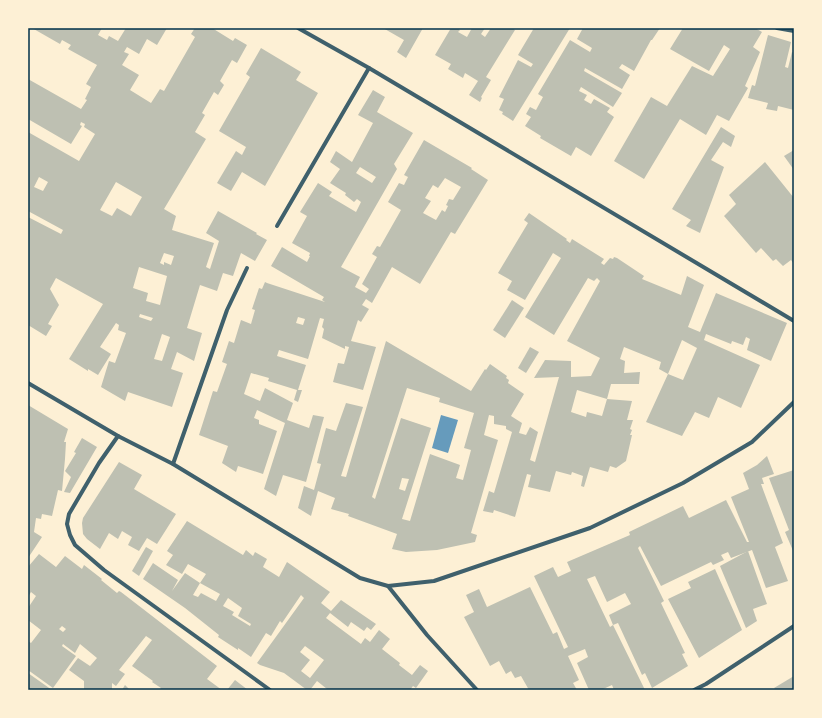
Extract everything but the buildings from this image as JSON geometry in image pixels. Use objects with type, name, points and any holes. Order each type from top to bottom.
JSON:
[{"type":"street","points":[[298,28],[370,68],[794,321]]},
{"type":"street","points":[[777,28],[794,32]]},
{"type":"street","points":[[277,226],[370,68]]},
{"type":"street","points":[[173,464],[228,310],[247,268]]},
{"type":"street","points":[[28,383],[118,436],[173,464],[360,578],[388,586],[434,581],[590,528],[683,483],[752,442],[794,402]]},
{"type":"street","points":[[118,436],[99,462],[69,514],[67,524],[70,535],[76,545],[110,574],[270,690]]},
{"type":"street","points":[[388,586],[427,635],[477,690]]},
{"type":"street","points":[[694,690],[706,684],[794,626]]},
{"type":"street","points":[[705,690],[706,684]]},
{"type":"water","points":[[441,415],[458,420],[448,453],[432,448]]}]
